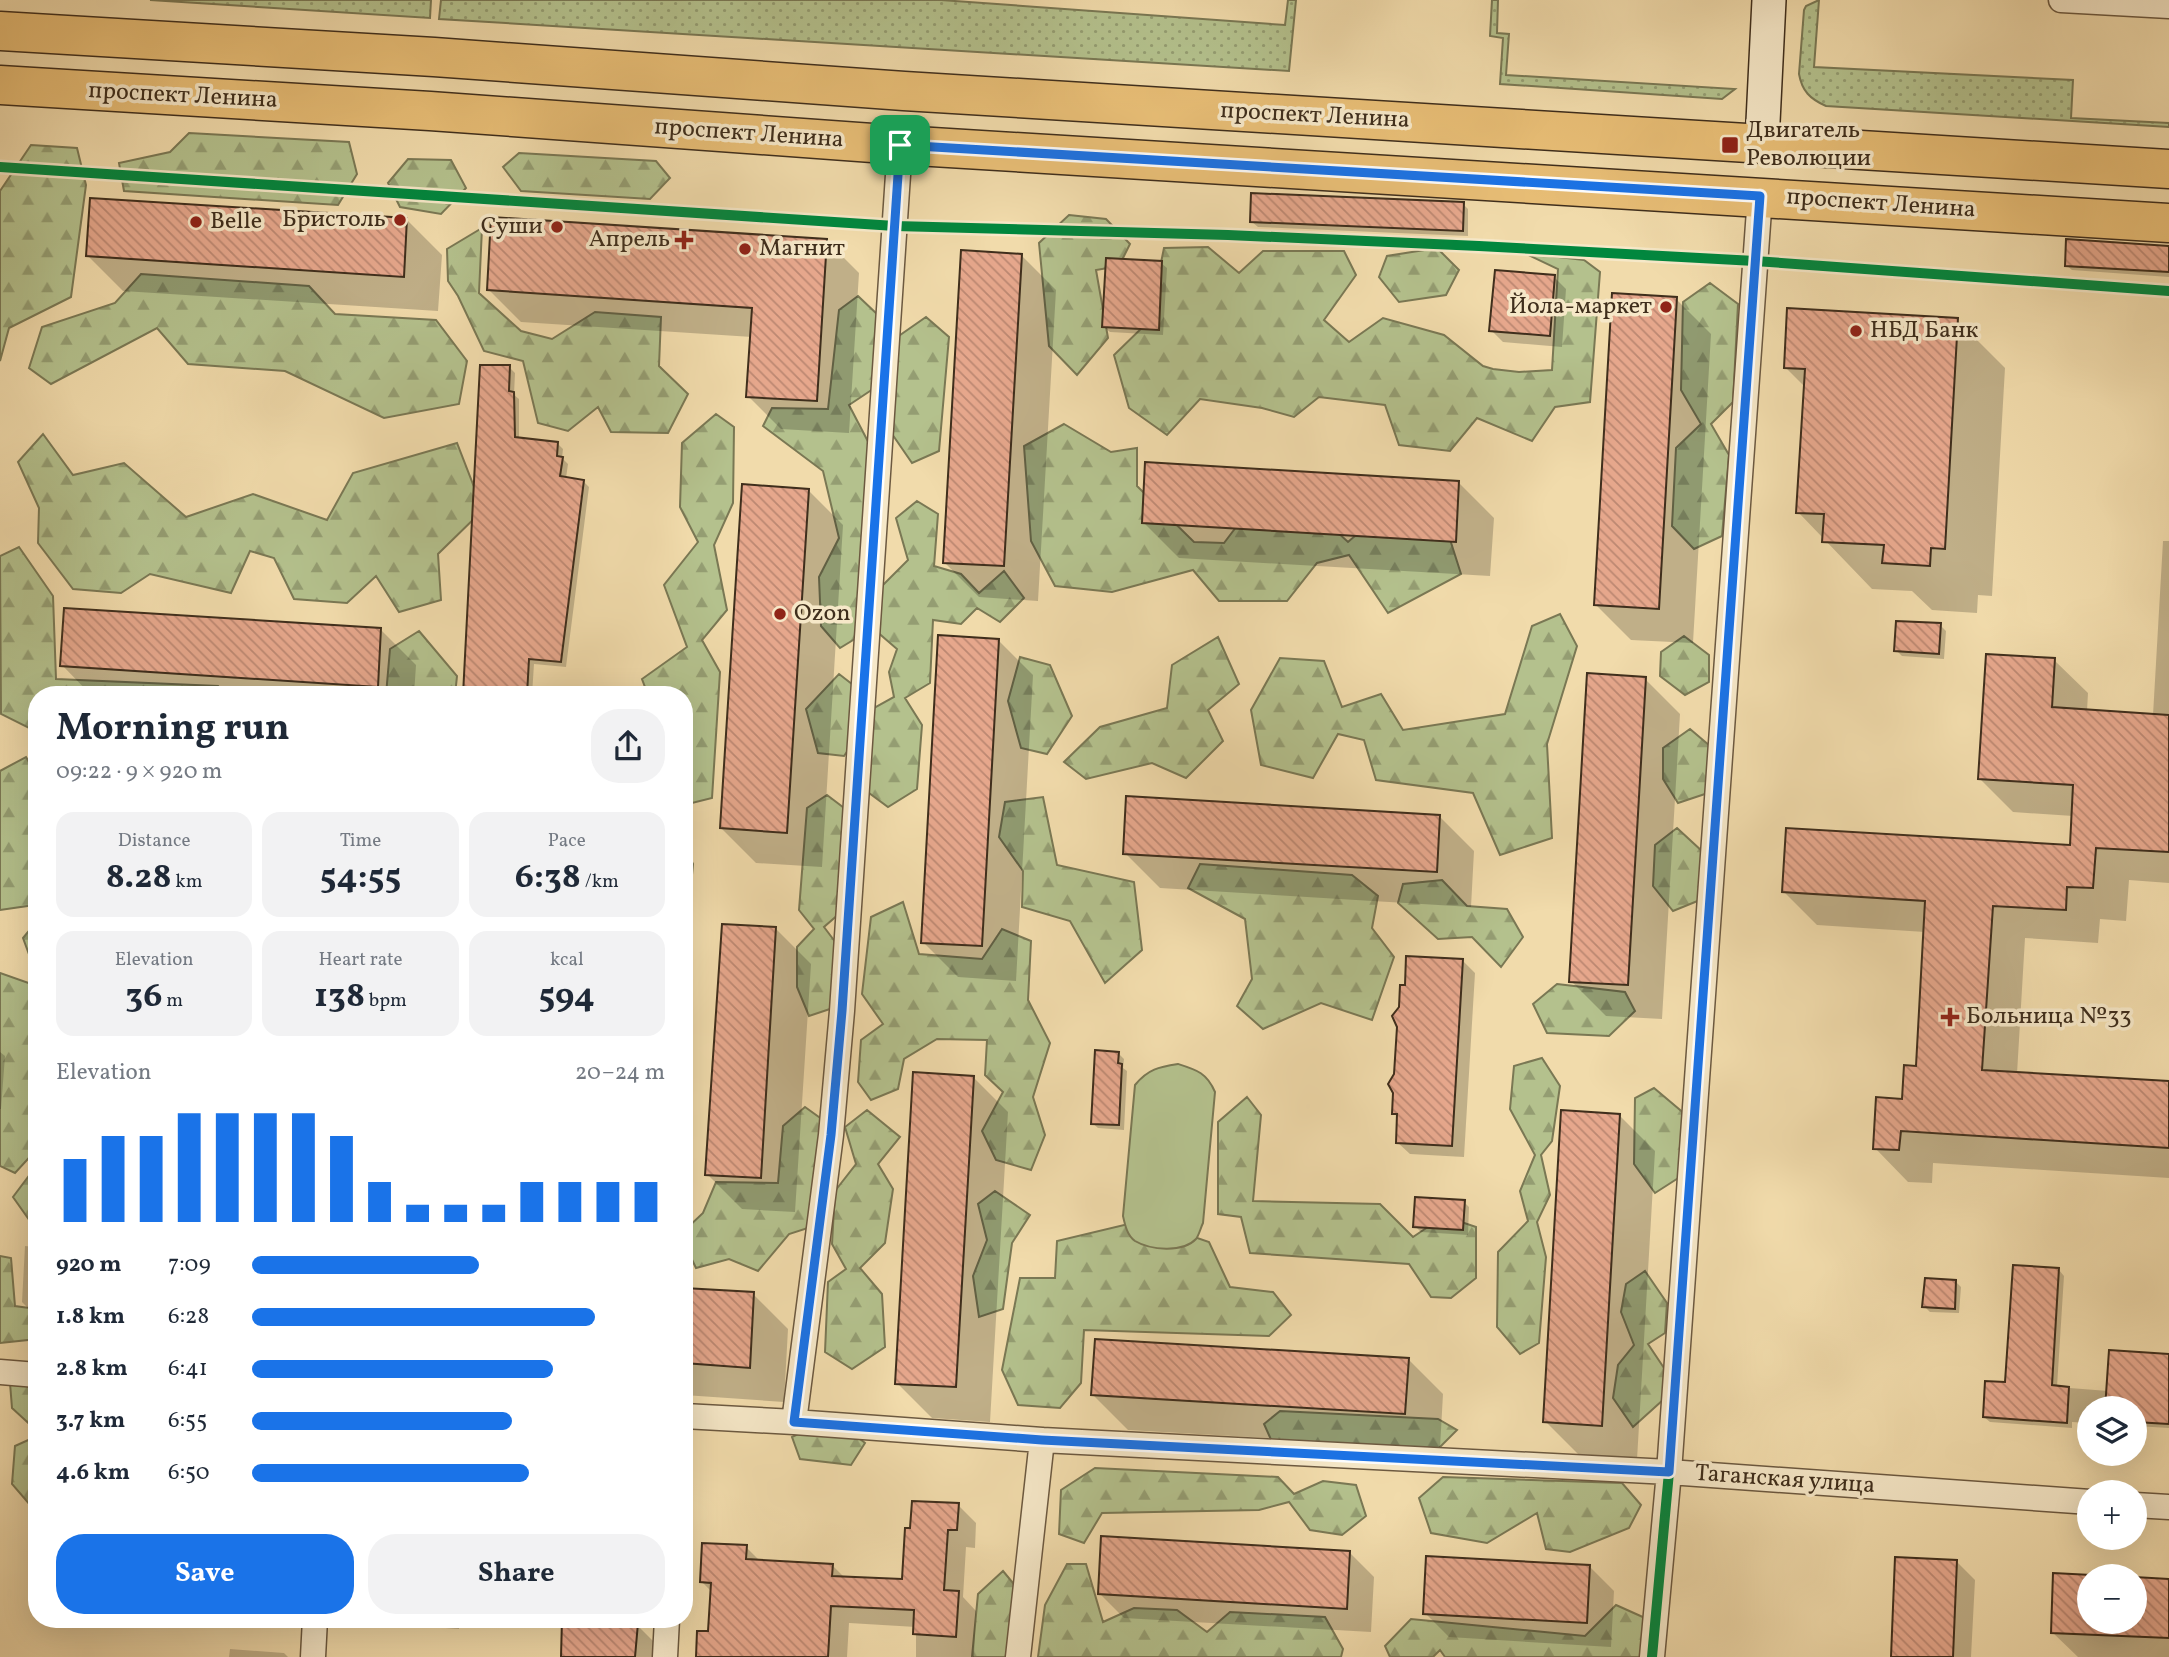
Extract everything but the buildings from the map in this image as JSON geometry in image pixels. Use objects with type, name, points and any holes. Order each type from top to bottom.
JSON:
[{"type":"main road","name":"проспект Ленина","points":[[0,31],[460,59],[904,91],[2169,169]]},
{"type":"main road","name":"проспект Ленина","points":[[0,85],[417,110],[900,145],[2169,223]]},
{"type":"street","points":[[1762,142],[1769,0]]},
{"type":"street","points":[[2061,0],[2169,6]]},
{"type":"street","points":[[794,1422],[828,1162],[842,1011],[900,145]]},
{"type":"street","points":[[1652,1657],[1669,1472],[1760,196]]},
{"type":"street","points":[[0,1372],[28,1374]]},
{"type":"street","name":"Таганская улица","points":[[693,1416],[1042,1440],[1669,1472],[2077,1501]]},
{"type":"street","points":[[1018,1657],[1042,1440]]},
{"type":"street","points":[[2147,1506],[2169,1507]]},
{"type":"street","points":[[313,1657],[315,1628]]},
{"type":"street","points":[[665,1657],[667,1628]]},
{"type":"green space","points":[[150,0],[431,0],[430,18]]},
{"type":"green space","points":[[441,0],[941,0],[1285,25],[1288,0],[1296,0],[1289,71],[439,19]]},
{"type":"green space","points":[[1492,0],[1498,0],[1497,33],[1509,34],[1506,75],[1735,89],[1722,99],[1500,84],[1503,38],[1490,36]]},
{"type":"green space","points":[[1819,0],[1814,67],[2073,80],[2071,118],[2169,123],[2169,127],[1826,106],[1808,94],[1799,74],[1804,10],[1806,6]]},
{"type":"green space","points":[[189,133],[349,142],[357,174],[338,205],[124,191],[119,163],[170,152]]},
{"type":"green space","points":[[31,145],[77,148],[86,185],[71,297],[9,328],[0,361],[0,191]]},
{"type":"green space","points":[[519,153],[656,161],[670,178],[650,199],[521,191],[503,167]]},
{"type":"green space","points":[[408,159],[451,160],[466,188],[441,214],[400,207],[388,183]]},
{"type":"green space","points":[[1069,215],[1106,219],[1130,244],[1119,266],[1096,270],[1108,338],[1077,375],[1049,346],[1039,243]]},
{"type":"green space","points":[[482,228],[479,293],[521,331],[552,339],[595,312],[661,317],[659,366],[688,394],[668,433],[611,432],[598,407],[568,431],[538,423],[523,361],[484,351],[448,281],[447,249]]},
{"type":"green space","points":[[1208,247],[1239,273],[1263,251],[1344,251],[1356,275],[1324,320],[1349,342],[1383,318],[1444,335],[1483,366],[1519,372],[1552,370],[1558,269],[1524,253],[1584,260],[1600,272],[1590,402],[1555,407],[1532,441],[1477,418],[1450,451],[1399,445],[1385,405],[1319,397],[1294,417],[1262,408],[1200,399],[1167,435],[1129,408],[1114,355],[1149,321],[1164,248]]},
{"type":"green space","points":[[1437,248],[1459,270],[1446,295],[1399,302],[1379,277],[1387,256]]},
{"type":"green space","points":[[141,274],[309,286],[335,314],[436,320],[467,361],[459,404],[384,418],[285,371],[188,364],[157,328],[51,384],[29,368],[42,327],[115,303]]},
{"type":"green space","points":[[1710,283],[1738,304],[1733,402],[1711,424],[1729,455],[1722,536],[1694,549],[1672,526],[1676,448],[1701,424],[1681,390],[1683,302]]},
{"type":"green space","points":[[858,296],[879,316],[876,387],[849,405],[875,455],[863,634],[840,648],[821,626],[819,577],[839,538],[823,471],[763,426],[772,408],[828,409],[839,310]]},
{"type":"green space","points":[[926,317],[949,337],[939,451],[912,463],[890,431],[893,340]]},
{"type":"green space","points":[[716,414],[734,427],[733,503],[714,545],[727,610],[702,640],[720,672],[712,798],[693,803],[693,686],[645,686],[642,679],[687,647],[664,585],[698,542],[680,507],[682,443]]},
{"type":"green space","points":[[1064,424],[1111,452],[1137,448],[1137,486],[1194,542],[1224,543],[1246,514],[1324,520],[1348,542],[1392,504],[1440,508],[1461,574],[1388,613],[1349,555],[1317,563],[1287,601],[1219,601],[1193,570],[1112,592],[1055,586],[1031,541],[1024,446]]},
{"type":"green space","points":[[43,434],[73,475],[124,463],[186,517],[253,494],[327,520],[353,473],[457,443],[483,510],[438,554],[441,600],[399,612],[376,576],[347,603],[294,599],[274,558],[250,551],[231,593],[150,574],[121,593],[73,589],[38,543],[39,508],[18,462]]},
{"type":"green space","points":[[917,501],[938,514],[934,566],[961,574],[979,593],[1004,571],[1024,598],[1000,622],[977,608],[961,624],[933,620],[930,683],[905,698],[922,725],[917,789],[888,807],[865,790],[872,709],[894,697],[889,672],[897,649],[875,630],[880,588],[908,560],[896,518]]},
{"type":"green space","points":[[19,547],[53,596],[56,679],[218,686],[28,686],[28,728],[1,714],[0,556]]},
{"type":"green space","points":[[1560,614],[1577,646],[1547,744],[1552,838],[1500,855],[1473,793],[1376,780],[1364,740],[1338,734],[1313,778],[1261,765],[1251,710],[1280,658],[1324,661],[1342,707],[1381,694],[1403,730],[1505,714],[1532,626]]},
{"type":"green space","points":[[419,631],[457,676],[456,686],[387,686],[390,649]]},
{"type":"green space","points":[[1684,636],[1709,655],[1709,682],[1685,695],[1660,676],[1661,652]]},
{"type":"green space","points":[[1218,637],[1239,684],[1208,710],[1223,741],[1186,778],[1152,763],[1086,779],[1064,762],[1100,727],[1167,708],[1172,665]]},
{"type":"green space","points":[[1020,657],[1050,665],[1072,716],[1047,754],[1021,748],[1008,701]]},
{"type":"green space","points":[[839,674],[857,688],[857,737],[844,756],[818,753],[806,709]]},
{"type":"green space","points":[[1690,729],[1710,746],[1711,792],[1678,803],[1663,779],[1663,748]]},
{"type":"green space","points":[[26,757],[28,760],[28,906],[0,910],[0,771]]},
{"type":"green space","points":[[827,795],[848,811],[840,913],[824,927],[839,947],[830,1009],[809,1016],[797,987],[797,947],[814,929],[799,910],[807,808]]},
{"type":"green space","points":[[1043,797],[1057,865],[1134,882],[1142,950],[1105,983],[1070,921],[1022,907],[1023,871],[999,837],[1005,802]]},
{"type":"green space","points":[[1677,828],[1704,853],[1700,900],[1673,911],[1653,886],[1655,845]]},
{"type":"green space","points":[[1200,864],[1352,875],[1378,896],[1372,928],[1394,957],[1372,1020],[1321,1003],[1263,1029],[1237,1006],[1252,979],[1245,919],[1188,888]]},
{"type":"green space","points":[[1442,880],[1467,906],[1507,909],[1523,937],[1501,967],[1472,937],[1438,939],[1398,903],[1403,884]]},
{"type":"green space","points":[[903,902],[919,954],[982,959],[1002,929],[1031,941],[1028,1000],[1050,1043],[1033,1097],[1045,1135],[1031,1170],[996,1160],[982,1131],[1003,1092],[985,1075],[987,1040],[937,1039],[904,1059],[898,1089],[871,1100],[858,1082],[861,1040],[883,1024],[862,994],[871,917]]},
{"type":"green space","points":[[28,932],[28,952],[23,938]]},
{"type":"green space","points":[[0,973],[28,983],[28,1159],[15,1173],[0,1166]]},
{"type":"green space","points":[[1557,984],[1625,992],[1635,1011],[1609,1036],[1547,1033],[1533,1004]]},
{"type":"green space","points":[[1542,1058],[1560,1086],[1552,1141],[1541,1155],[1550,1195],[1537,1222],[1546,1257],[1539,1343],[1520,1354],[1497,1327],[1498,1252],[1528,1221],[1520,1191],[1535,1155],[1510,1109],[1514,1066]]},
{"type":"green space","points":[[1178,1064],[1201,1073],[1209,1080],[1215,1092],[1203,1223],[1197,1237],[1190,1243],[1166,1249],[1141,1244],[1132,1239],[1123,1216],[1135,1085],[1154,1070]]},
{"type":"green space","points":[[1654,1088],[1686,1115],[1683,1175],[1655,1193],[1634,1164],[1635,1098]]},
{"type":"green space","points":[[1247,1097],[1261,1115],[1253,1201],[1380,1204],[1413,1237],[1444,1216],[1476,1227],[1476,1278],[1451,1298],[1431,1297],[1409,1264],[1250,1253],[1241,1217],[1218,1214],[1218,1122]]},
{"type":"green space","points":[[805,1107],[823,1120],[814,1226],[789,1234],[758,1271],[729,1259],[696,1268],[693,1262],[693,1222],[703,1213],[716,1182],[778,1183],[783,1126]]},
{"type":"green space","points":[[867,1110],[900,1137],[878,1164],[893,1189],[885,1243],[860,1268],[882,1294],[885,1347],[852,1369],[825,1352],[828,1282],[846,1269],[832,1244],[835,1191],[856,1164],[845,1127]]},
{"type":"green space","points":[[28,1177],[28,1218],[13,1197]]},
{"type":"green space","points":[[995,1191],[1030,1215],[1012,1243],[1003,1309],[979,1317],[973,1276],[987,1240],[978,1204]]},
{"type":"green space","points":[[1145,1220],[1209,1242],[1230,1287],[1273,1292],[1291,1315],[1269,1336],[1084,1330],[1081,1383],[1060,1408],[1018,1405],[1002,1370],[1020,1278],[1055,1278],[1057,1241]]},
{"type":"green space","points":[[0,1256],[11,1258],[15,1306],[28,1308],[28,1340],[0,1343]]},
{"type":"green space","points":[[1645,1271],[1667,1303],[1665,1333],[1648,1344],[1664,1368],[1664,1399],[1633,1427],[1613,1398],[1618,1365],[1634,1345],[1621,1312],[1626,1284]]},
{"type":"green space","points":[[28,1372],[28,1423],[12,1408],[10,1383]]},
{"type":"green space","points":[[1280,1411],[1438,1419],[1457,1430],[1436,1451],[1273,1444],[1264,1424]]},
{"type":"green space","points":[[812,1427],[849,1430],[865,1443],[851,1465],[800,1459],[792,1437]]},
{"type":"green space","points":[[28,1440],[28,1503],[12,1484],[15,1446]]},
{"type":"green space","points":[[1095,1468],[1278,1477],[1294,1494],[1323,1481],[1356,1485],[1366,1516],[1342,1535],[1310,1530],[1289,1502],[1259,1510],[1102,1513],[1084,1543],[1059,1534],[1061,1490]]},
{"type":"green space","points":[[1443,1477],[1622,1483],[1641,1505],[1629,1528],[1570,1552],[1546,1549],[1537,1513],[1487,1543],[1431,1533],[1419,1498]]},
{"type":"green space","points":[[1067,1564],[1086,1564],[1103,1622],[1134,1608],[1177,1610],[1207,1632],[1230,1612],[1325,1617],[1343,1649],[1341,1657],[1038,1657],[1045,1605]]},
{"type":"green space","points":[[1003,1571],[1018,1589],[1012,1657],[972,1657],[978,1594]]},
{"type":"green space","points":[[1616,1605],[1645,1618],[1646,1657],[1445,1657],[1440,1650],[1433,1657],[1390,1657],[1385,1646],[1411,1619],[1585,1636]]},
{"type":"cycle path","points":[[0,167],[895,226],[1228,235],[1479,246],[1755,261],[2169,291]]},
{"type":"cycle path","points":[[1652,1657],[1669,1472],[1760,196]]},
{"type":"place","name":"Двигатель Революции","points":[[1730,145]]},
{"type":"place","name":"Бристоль","points":[[400,220]]},
{"type":"place","name":"Belle","points":[[196,222]]},
{"type":"place","name":"Суши","points":[[557,227]]},
{"type":"place","name":"Апрель","points":[[684,240]]},
{"type":"place","name":"Магнит","points":[[745,249]]},
{"type":"place","name":"Йола-маркет","points":[[1666,307]]},
{"type":"place","name":"НБД Банк","points":[[1856,331]]},
{"type":"place","name":"Ozon","points":[[780,614]]},
{"type":"place","name":"Больница №33","points":[[1950,1017]]},
{"type":"route","points":[[900,145],[1760,196],[1669,1472],[1042,1440],[794,1422],[817,1257],[842,1011],[900,145]]}]
